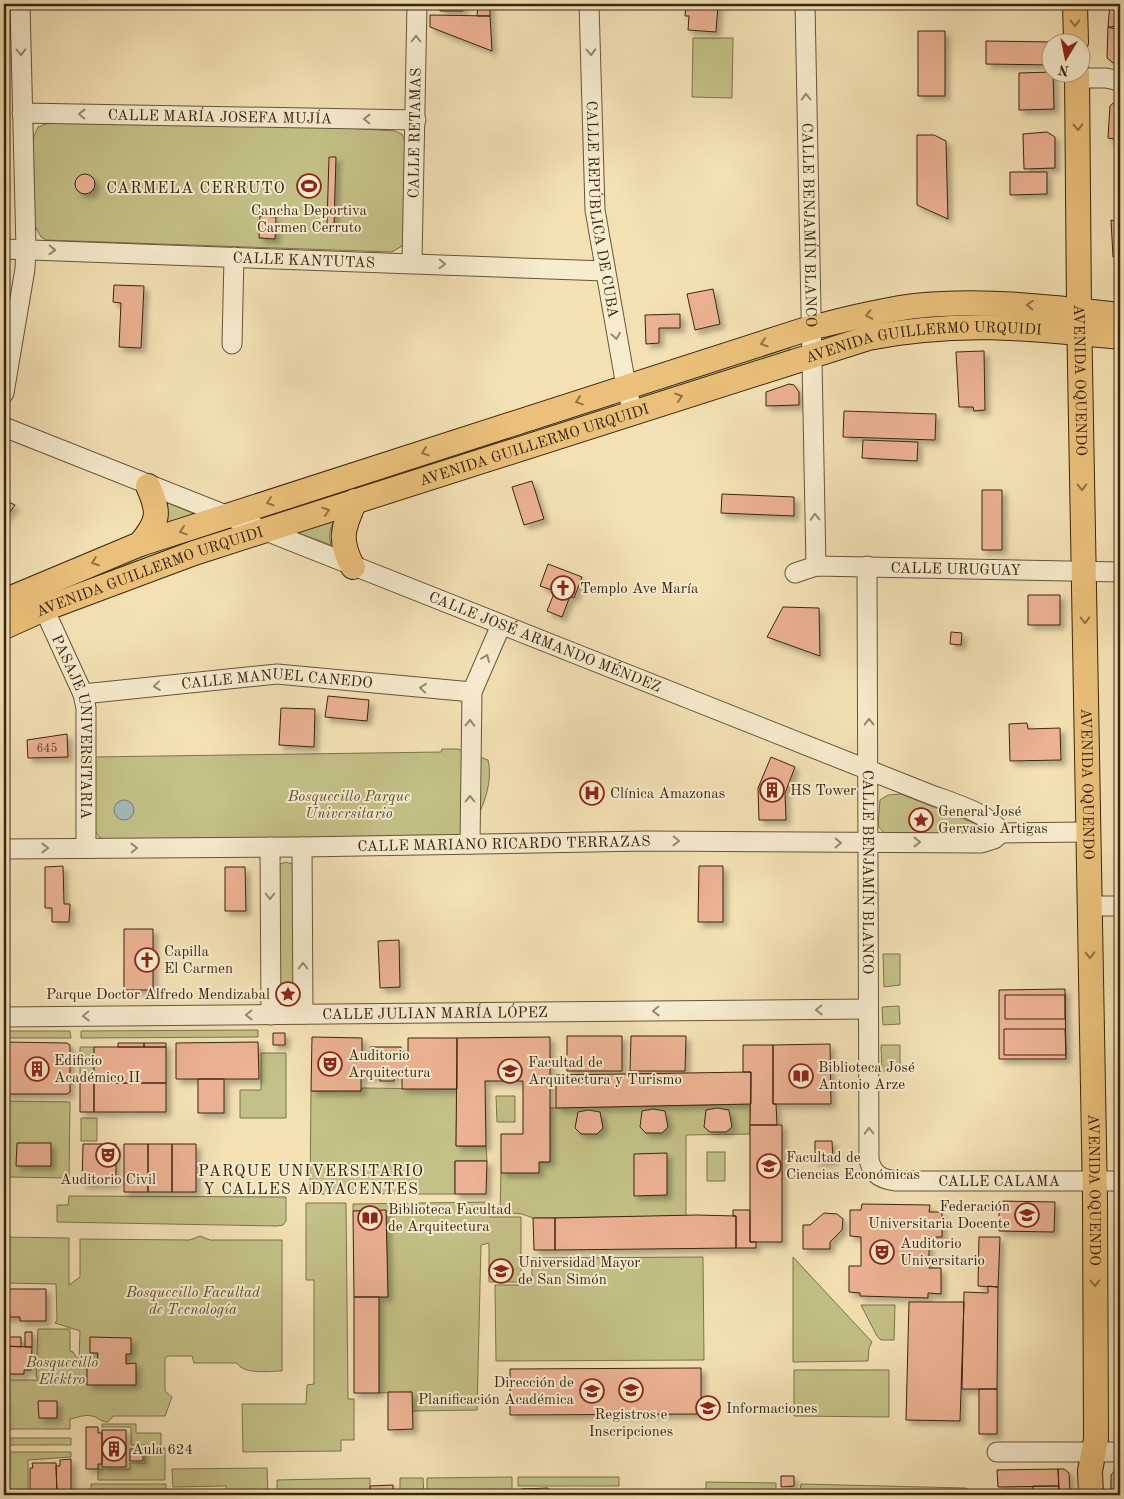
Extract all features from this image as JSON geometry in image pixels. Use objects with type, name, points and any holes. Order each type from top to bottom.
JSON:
[{"type":"main road","points":[[1075,4],[1076,32]]},
{"type":"main road","name":"AVENIDA OQUENDO","points":[[1077,82],[1079,322],[1096,1382],[1096,1439],[1090,1471],[1091,1495]]},
{"type":"main road","name":"AVENIDA GUILLERMO URQUIDI","points":[[4,600],[140,544],[810,328],[913,306],[951,304],[1038,306],[1079,322]]},
{"type":"main road","points":[[1079,322],[1120,315]]},
{"type":"main road","name":"AVENIDA GUILLERMO URQUIDI","points":[[4,627],[194,553],[868,338],[909,330],[952,326],[1031,327],[1079,322]]},
{"type":"main road","points":[[1079,322],[1120,337]]},
{"type":"main road","points":[[140,544],[152,529],[156,518],[156,504],[148,486]]},
{"type":"main road","points":[[353,567],[345,553],[343,538],[345,525],[355,501]]},
{"type":"street","points":[[4,393],[25,269],[26,249],[20,4]]},
{"type":"street","name":"CALLE RETAMAS","points":[[412,262],[417,4]]},
{"type":"street","name":"CALLE REPÚBLICA DE CUBA","points":[[590,4],[595,210],[604,271],[632,412]]},
{"type":"street","name":"CALLE BENJAMÍN BLANCO","points":[[805,4],[816,566]]},
{"type":"street","points":[[1092,77],[1120,81]]},
{"type":"street","name":"CALLE MARÍA JOSEFA MUJÍA","points":[[22,113],[416,120]]},
{"type":"street","name":"CALLE KANTUTAS","points":[[4,249],[412,262],[604,271]]},
{"type":"street","points":[[232,344],[234,257]]},
{"type":"street","name":"CALLE JOSÉ ARMANDO MÉNDEZ","points":[[4,427],[225,517],[987,818],[996,824],[1001,833]]},
{"type":"street","name":"CALLE URUGUAY","points":[[795,573],[816,566],[1120,572]]},
{"type":"street","name":"CALLE BENJAMÍN BLANCO","points":[[867,566],[869,1160],[872,1170],[878,1176]]},
{"type":"street","name":"PASAJE UNIVERSITARIA","points":[[44,610],[83,694],[86,708],[86,848]]},
{"type":"street","points":[[470,844],[472,692],[500,625]]},
{"type":"street","name":"CALLE MANUEL CANEDO","points":[[83,694],[277,674],[472,692]]},
{"type":"street","points":[[1001,833],[1088,832]]},
{"type":"street","name":"CALLE MARIANO RICARDO TERRAZAS","points":[[4,848],[302,847],[647,841],[981,843],[994,839],[1001,833]]},
{"type":"street","points":[[270,847],[271,1014]]},
{"type":"street","points":[[302,847],[303,1014]]},
{"type":"street","points":[[1088,906],[1120,906]]},
{"type":"street","name":"CALLE JULIAN MARÍA LÓPEZ","points":[[4,1017],[868,1009]]},
{"type":"street","name":"CALLE CALAMA","points":[[878,1176],[896,1181],[1120,1181]]},
{"type":"street","points":[[997,1452],[1120,1452]]},
{"type":"green space","points":[[693,38],[733,38],[732,98],[692,97]]},
{"type":"green space","points":[[54,121],[299,125],[395,131],[402,134],[406,144],[407,237],[402,246],[392,252],[46,240],[41,237],[35,226],[33,138],[38,127]]},
{"type":"green space","points":[[789,347],[790,352],[639,400],[637,395]]},
{"type":"green space","points":[[613,402],[615,408],[265,521],[264,515]]},
{"type":"green space","points":[[163,501],[202,517],[163,529]]},
{"type":"green space","points":[[337,517],[330,530],[331,545],[293,531]]},
{"type":"green space","points":[[225,528],[231,531],[4,617],[4,611],[151,552]]},
{"type":"green space","name":"Bosquecillo Parque Universitario","points":[[442,749],[458,749],[488,760],[489,780],[487,790],[481,810],[466,838],[105,840],[99,837],[95,831],[92,757],[441,752]]},
{"type":"green space","points":[[901,794],[979,825],[981,832],[979,834],[884,833],[878,826],[880,800],[888,795]]},
{"type":"green space","points":[[286,862],[292,864],[294,869],[295,997],[292,1001],[287,1002],[279,997],[277,869],[280,864]]},
{"type":"green space","points":[[883,954],[900,954],[900,985],[884,987]]},
{"type":"green space","points":[[899,1006],[900,1024],[883,1025],[882,1007]]},
{"type":"green space","points":[[258,1030],[258,1037],[81,1038],[81,1031]]},
{"type":"green space","points":[[4,1031],[70,1031],[71,1038],[4,1038]]},
{"type":"green space","points":[[881,1045],[900,1045],[900,1071],[882,1071]]},
{"type":"green space","points":[[80,1047],[94,1047],[94,1083],[80,1083]]},
{"type":"green space","points":[[261,1053],[286,1053],[286,1118],[240,1118],[240,1090],[261,1090]]},
{"type":"green space","points":[[362,1088],[457,1089],[456,1146],[486,1146],[487,1161],[455,1161],[455,1194],[310,1194],[311,1091],[361,1091]]},
{"type":"green space","points":[[496,1096],[515,1096],[515,1122],[497,1122]]},
{"type":"green space","points":[[4,1101],[70,1102],[69,1178],[9,1177],[9,1160],[4,1160]]},
{"type":"green space","points":[[750,1104],[750,1134],[686,1135],[686,1216],[533,1218],[522,1214],[500,1212],[501,1173],[539,1162],[550,1162],[550,1108]]},
{"type":"green space","points":[[81,1118],[97,1118],[97,1141],[81,1141]]},
{"type":"green space","points":[[707,1152],[725,1152],[725,1181],[707,1181]]},
{"type":"green space","points":[[69,1196],[286,1197],[286,1221],[283,1225],[277,1226],[57,1222],[57,1205],[68,1205]]},
{"type":"green space","points":[[489,1202],[490,1217],[521,1217],[521,1282],[489,1282],[489,1243],[481,1245],[477,1410],[412,1411],[412,1392],[379,1393],[379,1297],[388,1297],[386,1211],[353,1211],[353,1204]]},
{"type":"green space","points":[[306,1203],[346,1203],[348,1399],[354,1399],[354,1440],[341,1440],[341,1451],[243,1452],[242,1404],[306,1404],[307,1385],[314,1384],[314,1280],[306,1280]]},
{"type":"green space","points":[[200,1236],[210,1240],[282,1240],[282,1371],[251,1371],[240,1367],[237,1363],[194,1363],[192,1356],[167,1356],[165,1359],[165,1391],[172,1397],[165,1416],[113,1416],[108,1422],[86,1415],[70,1419],[70,1429],[9,1429],[8,1393],[4,1392],[4,1380],[38,1380],[36,1376],[38,1329],[70,1329],[70,1351],[73,1352],[79,1361],[80,1331],[55,1323],[57,1320],[56,1284],[4,1283],[4,1237],[69,1238],[69,1285],[80,1277],[80,1239],[190,1240]]},
{"type":"green space","points":[[703,1257],[704,1360],[496,1361],[495,1285],[532,1285],[532,1258]]},
{"type":"green space","points":[[793,1257],[872,1342],[869,1348],[868,1361],[793,1362]]},
{"type":"green space","points":[[861,1305],[895,1305],[894,1340],[881,1340],[877,1336]]},
{"type":"green space","points":[[794,1370],[889,1370],[889,1417],[794,1416]]},
{"type":"green space","points":[[102,1424],[136,1424],[136,1433],[161,1433],[161,1448],[165,1448],[165,1480],[98,1480],[98,1469],[130,1469],[130,1463],[145,1463],[145,1445],[131,1445],[131,1427],[102,1427]]},
{"type":"green space","points":[[9,1438],[71,1438],[71,1445],[9,1445]]},
{"type":"green space","points":[[6,1452],[71,1452],[71,1457],[28,1460],[28,1495],[4,1495]]},
{"type":"green space","points":[[267,1468],[268,1495],[226,1495],[226,1486],[173,1487],[172,1469]]},
{"type":"green space","points":[[512,1477],[512,1495],[427,1495],[427,1478]]},
{"type":"green space","points":[[518,1477],[619,1477],[619,1486],[518,1486]]},
{"type":"green space","points":[[370,1478],[370,1495],[277,1495],[277,1480]]},
{"type":"green space","points":[[400,1478],[423,1478],[424,1495],[400,1495]]},
{"type":"green space","points":[[706,1482],[776,1483],[776,1495],[706,1495]]},
{"type":"green space","points":[[91,1484],[166,1484],[166,1495],[105,1492],[104,1489],[91,1490]]},
{"type":"green space","points":[[801,1484],[966,1488],[978,1495],[804,1495],[800,1491]]},
{"type":"water","points":[[120,800],[128,800],[134,806],[134,814],[128,820],[120,820],[114,814],[114,806]]},
{"type":"building","points":[[440,4],[463,4],[463,11],[440,11]]},
{"type":"building","points":[[478,4],[490,4],[490,16],[477,16]]},
{"type":"building","points":[[686,4],[724,4],[718,5],[716,32],[688,30],[689,16],[685,16]]},
{"type":"building","points":[[1110,4],[1120,4],[1120,26],[1108,27]]},
{"type":"building","points":[[430,15],[490,16],[492,51],[430,27]]},
{"type":"building","points":[[1108,27],[1120,31],[1120,68],[1107,58]]},
{"type":"building","points":[[918,31],[945,31],[945,96],[918,96]]},
{"type":"building","points":[[986,41],[1042,42],[1042,65],[986,64]]},
{"type":"building","points":[[1042,72],[1042,82],[1053,82],[1054,109],[1019,110],[1019,73]]},
{"type":"building","points":[[1119,98],[1120,140],[1108,138],[1110,106]]},
{"type":"building","points":[[1047,132],[1055,137],[1055,168],[1024,169],[1023,134]]},
{"type":"building","points":[[917,135],[934,135],[946,141],[948,219],[917,205]]},
{"type":"building","points":[[329,157],[336,157],[334,224],[327,224]]},
{"type":"building","points":[[1010,172],[1047,172],[1047,194],[1010,195]]},
{"type":"building","points":[[81,174],[89,174],[95,180],[95,188],[89,194],[81,194],[75,188],[75,180]]},
{"type":"building","points":[[260,216],[276,217],[275,239],[259,238]]},
{"type":"building","points":[[1111,220],[1120,222],[1120,259],[1113,257]]},
{"type":"building","points":[[114,285],[144,286],[141,348],[119,347],[121,303],[113,302]]},
{"type":"building","points":[[713,289],[720,324],[695,330],[687,294]]},
{"type":"building","points":[[680,314],[680,328],[659,328],[659,343],[646,344],[645,315]]},
{"type":"building","points":[[984,351],[985,410],[974,411],[973,407],[959,407],[956,352]]},
{"type":"building","points":[[789,384],[794,385],[799,392],[799,405],[766,406],[766,392]]},
{"type":"building","points":[[844,411],[936,414],[935,440],[843,437]]},
{"type":"building","points":[[863,440],[918,442],[917,461],[862,458]]},
{"type":"building","points":[[532,481],[544,519],[524,525],[512,487]]},
{"type":"building","points":[[982,490],[1002,490],[1002,550],[982,550]]},
{"type":"building","points":[[722,494],[794,497],[794,516],[721,513]]},
{"type":"building","points":[[4,500],[15,505],[4,520]]},
{"type":"building","name":"Templo Ave María","points":[[548,564],[582,577],[574,598],[570,596],[562,617],[547,611],[555,591],[540,586]]},
{"type":"building","points":[[1119,588],[1120,641],[1116,640],[1116,600]]},
{"type":"building","points":[[1028,595],[1060,595],[1060,625],[1028,625]]},
{"type":"building","points":[[783,607],[819,608],[820,656],[767,637]]},
{"type":"building","points":[[951,632],[962,633],[961,645],[950,644]]},
{"type":"building","points":[[328,696],[369,700],[367,721],[325,717]]},
{"type":"building","points":[[281,708],[315,709],[314,747],[279,745]]},
{"type":"building","points":[[1027,723],[1028,729],[1060,728],[1061,760],[1010,761],[1009,724]]},
{"type":"building","points":[[67,734],[68,757],[28,758],[27,740]]},
{"type":"building","name":"HS Tower","points":[[771,757],[795,767],[785,793],[786,820],[759,820],[758,788]]},
{"type":"building","points":[[63,866],[64,904],[70,904],[69,922],[52,922],[52,908],[45,908],[45,867]]},
{"type":"building","points":[[699,866],[723,866],[723,922],[698,922]]},
{"type":"building","points":[[225,867],[245,867],[246,911],[225,911]]},
{"type":"building","name":"Capilla El Carmen","points":[[124,929],[153,929],[153,990],[124,990]]},
{"type":"building","points":[[399,940],[400,987],[380,988],[378,941]]},
{"type":"building","points":[[1065,989],[1066,1059],[999,1059],[999,990]]},
{"type":"building","points":[[1005,995],[1065,995],[1065,1019],[1005,1019]]},
{"type":"building","points":[[1004,1029],[1065,1029],[1066,1055],[1004,1055]]},
{"type":"building","points":[[273,1033],[285,1033],[285,1045],[273,1045]]},
{"type":"building","points":[[567,1036],[622,1036],[622,1071],[567,1071]]},
{"type":"building","points":[[631,1036],[686,1036],[685,1071],[630,1071]]},
{"type":"building","points":[[312,1037],[362,1038],[362,1060],[370,1060],[370,1047],[401,1047],[402,1052],[408,1052],[408,1038],[457,1038],[457,1089],[402,1089],[402,1074],[394,1074],[394,1081],[380,1081],[380,1077],[361,1077],[361,1091],[311,1091]]},
{"type":"building","points":[[550,1037],[550,1162],[539,1162],[539,1173],[501,1173],[501,1134],[523,1134],[523,1081],[485,1081],[486,1146],[456,1146],[457,1038]]},
{"type":"building","name":"Edificio Académico II","points":[[4,1042],[67,1043],[70,1045],[70,1092],[67,1094],[4,1094]]},
{"type":"building","points":[[258,1042],[259,1079],[176,1079],[176,1043]]},
{"type":"building","points":[[118,1043],[144,1043],[144,1047],[118,1047]]},
{"type":"building","points":[[144,1043],[166,1043],[166,1047],[144,1047]]},
{"type":"building","points":[[830,1044],[831,1104],[773,1104],[773,1045]]},
{"type":"building","points":[[743,1045],[773,1045],[773,1104],[776,1104],[777,1125],[750,1125],[751,1072],[743,1072]]},
{"type":"building","points":[[94,1047],[166,1047],[166,1083],[94,1083]]},
{"type":"building","points":[[751,1072],[751,1104],[556,1108],[556,1075]]},
{"type":"building","points":[[198,1079],[224,1079],[224,1113],[198,1113]]},
{"type":"building","points":[[80,1083],[94,1083],[94,1112],[80,1112]]},
{"type":"building","points":[[94,1083],[166,1083],[166,1112],[94,1112]]},
{"type":"building","points":[[717,1108],[729,1110],[732,1127],[726,1132],[710,1132],[704,1127],[706,1110]]},
{"type":"building","points":[[653,1109],[665,1111],[668,1127],[662,1133],[646,1133],[640,1127],[642,1111]]},
{"type":"building","points":[[588,1110],[600,1112],[603,1128],[597,1134],[581,1134],[575,1128],[578,1112]]},
{"type":"building","points":[[750,1125],[782,1125],[782,1242],[750,1242]]},
{"type":"building","points":[[815,1141],[832,1141],[833,1161],[815,1162]]},
{"type":"building","points":[[17,1143],[51,1143],[51,1166],[16,1166]]},
{"type":"building","points":[[83,1144],[116,1144],[116,1184],[82,1184]]},
{"type":"building","points":[[124,1144],[148,1144],[148,1192],[124,1192]]},
{"type":"building","points":[[148,1144],[172,1144],[172,1192],[148,1192]]},
{"type":"building","points":[[172,1144],[196,1144],[196,1192],[172,1192]]},
{"type":"building","points":[[667,1153],[667,1195],[634,1196],[634,1154]]},
{"type":"building","points":[[455,1161],[487,1161],[486,1194],[455,1194]]},
{"type":"building","name":"Federación Universitaria Docente","points":[[999,1201],[1055,1202],[1054,1232],[999,1231]]},
{"type":"building","points":[[862,1204],[930,1205],[929,1212],[942,1212],[942,1237],[929,1237],[929,1268],[941,1268],[941,1294],[928,1293],[928,1298],[860,1296],[860,1293],[849,1292],[849,1266],[861,1266],[861,1237],[850,1236],[850,1210],[861,1210]]},
{"type":"building","points":[[386,1210],[388,1297],[354,1297],[353,1211]]},
{"type":"building","points":[[733,1210],[750,1210],[750,1242],[756,1242],[756,1248],[736,1248],[736,1216],[733,1216]]},
{"type":"building","points":[[824,1213],[837,1214],[843,1219],[842,1230],[830,1242],[830,1249],[803,1249],[803,1225],[810,1225]]},
{"type":"building","points":[[736,1216],[736,1248],[555,1250],[555,1218]]},
{"type":"building","points":[[533,1218],[555,1218],[555,1250],[534,1250]]},
{"type":"building","points":[[979,1237],[1000,1237],[998,1287],[978,1286]]},
{"type":"building","points":[[988,1286],[998,1287],[997,1389],[962,1389],[964,1292],[988,1293]]},
{"type":"building","points":[[4,1289],[46,1289],[46,1321],[20,1321],[20,1317],[5,1317],[4,1321]]},
{"type":"building","points":[[354,1297],[379,1297],[379,1393],[354,1393]]},
{"type":"building","points":[[909,1302],[964,1302],[960,1421],[906,1420]]},
{"type":"building","points":[[25,1332],[32,1332],[32,1347],[25,1347]]},
{"type":"building","points":[[4,1337],[21,1337],[21,1347],[4,1346]]},
{"type":"building","points":[[90,1337],[131,1338],[131,1354],[126,1354],[126,1364],[136,1363],[136,1385],[87,1385],[87,1363],[97,1363],[98,1353],[90,1353]]},
{"type":"building","points":[[4,1346],[32,1347],[31,1370],[24,1370],[24,1374],[4,1374]]},
{"type":"building","points":[[701,1368],[701,1414],[510,1415],[510,1369]]},
{"type":"building","points":[[979,1389],[997,1389],[997,1434],[979,1434]]},
{"type":"building","points":[[388,1392],[412,1392],[413,1429],[388,1430]]},
{"type":"building","points":[[5,1397],[5,1474],[4,1474]]},
{"type":"building","points":[[38,1401],[57,1401],[57,1418],[39,1418]]},
{"type":"building","points":[[86,1427],[98,1427],[98,1433],[102,1433],[102,1464],[98,1464],[98,1469],[86,1469]]},
{"type":"building","name":"Aula 624","points":[[102,1430],[126,1430],[126,1467],[102,1467]]},
{"type":"building","points":[[130,1449],[143,1449],[143,1461],[130,1461]]},
{"type":"building","points":[[71,1459],[71,1495],[57,1495],[56,1466],[60,1466],[60,1460]]},
{"type":"building","points":[[32,1463],[56,1463],[57,1495],[30,1495],[30,1468],[33,1468]]},
{"type":"building","points":[[1120,1467],[1120,1495],[1111,1495],[1111,1475]]},
{"type":"building","points":[[1058,1469],[1064,1469],[1069,1473],[1070,1495],[1059,1495]]},
{"type":"building","points":[[1058,1469],[1059,1486],[998,1487],[997,1470]]},
{"type":"building","points":[[781,1476],[794,1476],[794,1486],[781,1487]]},
{"type":"building","points":[[393,1485],[393,1495],[370,1495],[370,1486]]},
{"type":"building","points":[[1033,1486],[1059,1486],[1059,1495],[1033,1495]]},
{"type":"building","points":[[548,1488],[548,1495],[521,1495],[521,1489]]},
{"type":"building","points":[[178,1490],[222,1490],[222,1495],[178,1495]]},
{"type":"building","points":[[586,1491],[613,1491],[613,1495],[586,1495]]},
{"type":"place","name":"Cancha Deportiva Carmen Cerruto","points":[[309,186]]},
{"type":"place","name":"Templo Ave María","points":[[563,588]]},
{"type":"place","name":"HS Tower","points":[[772,790]]},
{"type":"place","name":"Clínica Amazonas","points":[[592,793]]},
{"type":"place","name":"General José Gervasio Artigas","points":[[921,820]]},
{"type":"place","name":"Capilla El Carmen","points":[[147,960]]},
{"type":"place","name":"Parque Doctor Alfredo Mendizabal","points":[[288,994]]},
{"type":"place","name":"Auditorio Arquitectura","points":[[330,1064]]},
{"type":"place","name":"Edificio Académico II","points":[[37,1069]]},
{"type":"place","name":"Facultad de Arquitectura y Turismo","points":[[510,1071]]},
{"type":"place","name":"Biblioteca José Antonio Arze","points":[[801,1076]]},
{"type":"place","name":"Auditorio Civil","points":[[108,1155]]},
{"type":"place","name":"Facultad de Ciencias Económicas","points":[[769,1166]]},
{"type":"place","name":"Federación Universitaria Docente","points":[[1027,1215]]},
{"type":"place","name":"Biblioteca Facultad de Arquitectura","points":[[370,1218]]},
{"type":"place","name":"Auditorio Universitario","points":[[882,1252]]},
{"type":"place","name":"Universidad Mayor de San Simón","points":[[501,1271]]},
{"type":"place","name":"Registros e Inscripciones","points":[[631,1390]]},
{"type":"place","name":"Dirección de Planificación Académica","points":[[592,1391]]},
{"type":"place","name":"Informaciones","points":[[708,1408]]},
{"type":"place","name":"Aula 624","points":[[114,1449]]},
{"type":"district","name":"CARMELA CERRUTO","points":[[196,187]]},
{"type":"district","name":"PARQUE UNIVERSITARIO Y CALLES ADYACENTES","points":[[311,1179]]},
{"type":"park label","name":"Bosquecillo Facultad de Tecnología","points":[[193,1300]]},
{"type":"park label","name":"Bosquecillo Elektro","points":[[62,1370]]}]
